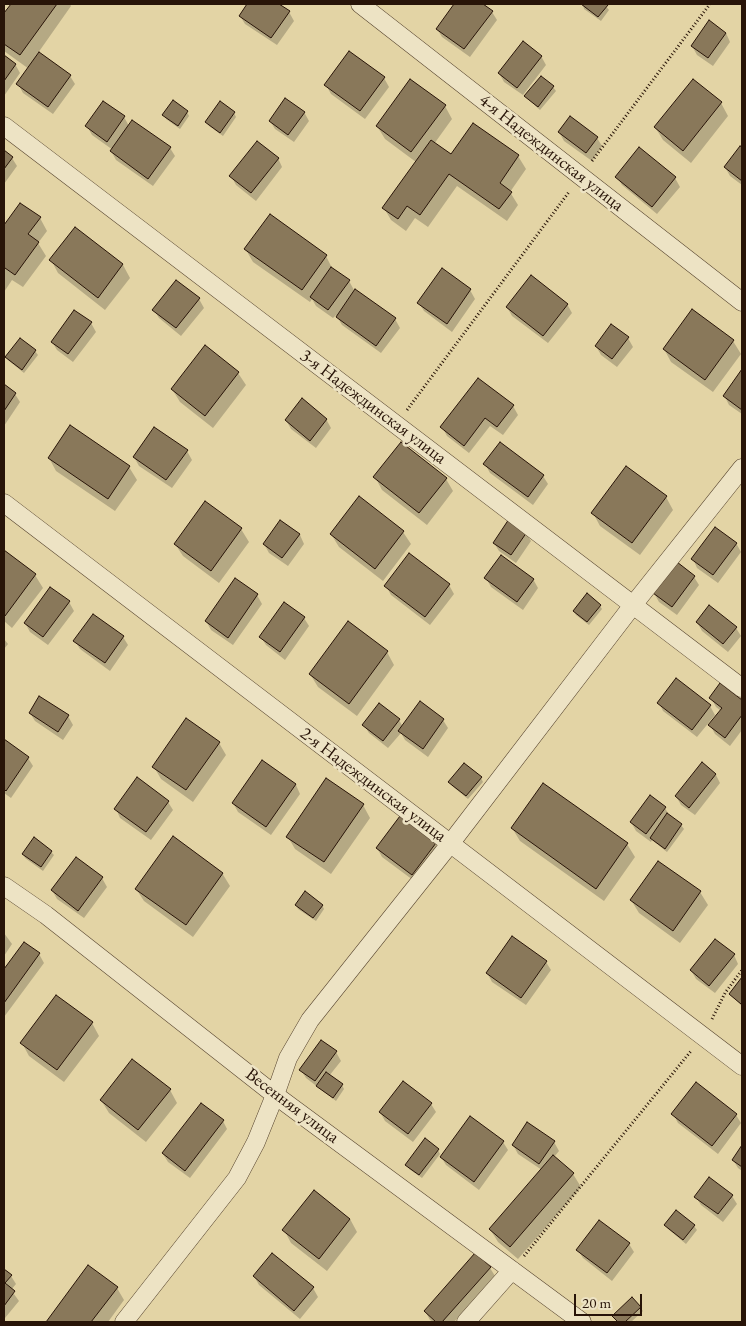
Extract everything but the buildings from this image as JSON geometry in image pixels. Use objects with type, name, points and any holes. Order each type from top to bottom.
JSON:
[{"type":"street","name":"4-я Надеждинская улица","points":[[360,4],[742,302]]},
{"type":"street","name":"3-я Надеждинская улица","points":[[4,126],[742,688]]},
{"type":"street","points":[[124,1322],[237,1178],[256,1142],[288,1058],[310,1020],[450,844],[742,468]]},
{"type":"street","name":"2-я Надеждинская улица","points":[[4,503],[742,1066]]},
{"type":"street","name":"Весенняя улица","points":[[4,886],[46,915],[275,1095],[582,1322]]},
{"type":"street","points":[[466,1322],[512,1270]]},
{"type":"path","points":[[396,424],[710,4]]},
{"type":"path","points":[[512,1270],[703,1036],[726,993],[742,970]]}]
